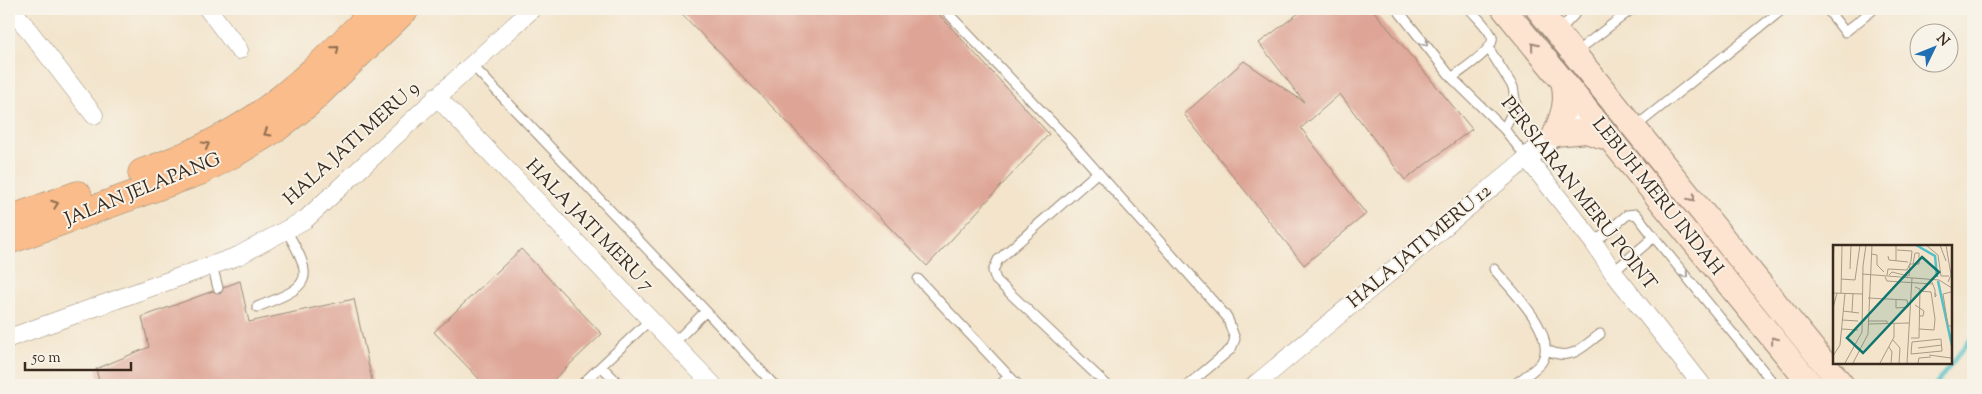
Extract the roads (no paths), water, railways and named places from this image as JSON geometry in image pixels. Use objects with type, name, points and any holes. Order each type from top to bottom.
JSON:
[{"type":"main road","name":"JALAN JELAPANG","points":[[9,220],[155,168],[197,150],[255,118],[344,42],[377,9]]},
{"type":"main road","name":"JALAN JELAPANG","points":[[9,240],[200,171],[236,152],[276,128],[307,104],[405,9]]},
{"type":"main road","name":"LEBUH MERU INDAH","points":[[1504,9],[1805,383]]},
{"type":"main road","name":"LEBUH MERU INDAH","points":[[1538,9],[1842,385]]},
{"type":"main road","points":[[1568,44],[1590,90],[1590,99],[1586,109]]},
{"type":"main road","points":[[1563,81],[1566,94],[1564,109],[1555,134],[1586,131],[1611,140]]},
{"type":"main road","points":[[1586,109],[1597,107],[1610,111],[1670,170]]},
{"type":"street","points":[[12,9],[94,116]]},
{"type":"street","points":[[208,9],[239,50]]},
{"type":"street","name":"HALA JATI MERU 9","points":[[9,338],[238,256],[306,219],[436,96],[532,9]]},
{"type":"street","name":"HALA JATI MERU 7","points":[[436,96],[713,385]]},
{"type":"street","name":"HALA JATI MERU 12","points":[[1255,385],[1586,109]]},
{"type":"street","name":"PERSIARAN MERU POINT","points":[[1527,158],[1702,385]]},
{"type":"street","points":[[1805,383],[1821,358]]},
{"type":"lane","points":[[944,9],[1098,172],[1227,317],[1235,339],[1231,349],[1188,385]]},
{"type":"lane","name":"PERSIARAN MERU POINT","points":[[1397,9],[1452,78],[1504,129],[1527,158]]},
{"type":"lane","points":[[1452,78],[1489,49],[1492,42],[1491,36],[1470,9]]},
{"type":"lane","points":[[1568,44],[1576,9]]},
{"type":"lane","points":[[1568,44],[1632,9]]},
{"type":"lane","points":[[1635,127],[1783,9]]},
{"type":"lane","points":[[1827,9],[1845,32],[1874,9]]},
{"type":"lane","points":[[1489,49],[1513,87],[1516,105],[1504,129]]},
{"type":"lane","points":[[471,64],[706,310],[774,385]]},
{"type":"lane","points":[[1098,172],[998,260],[994,271],[996,280],[1107,385]]},
{"type":"lane","points":[[1594,244],[1627,215],[1636,214],[1774,385]]},
{"type":"lane","points":[[257,307],[286,296],[300,287],[304,280],[306,270],[302,258],[286,230]]},
{"type":"lane","points":[[1613,272],[1654,237]]},
{"type":"lane","points":[[212,265],[218,288]]},
{"type":"lane","points":[[1494,269],[1536,320],[1545,337],[1547,350],[1540,363],[1514,385]]},
{"type":"lane","points":[[918,279],[1018,385]]},
{"type":"lane","points":[[673,344],[706,310]]},
{"type":"lane","points":[[582,385],[650,320]]},
{"type":"lane","points":[[1547,350],[1557,355],[1571,355],[1600,334]]},
{"type":"lane","points":[[602,367],[620,385]]},
{"type":"lane","points":[[1000,385],[1009,376]]},
{"type":"waterway","points":[[1952,363],[1973,336]]},
{"type":"waterway","points":[[1935,385],[1951,364]]}]
